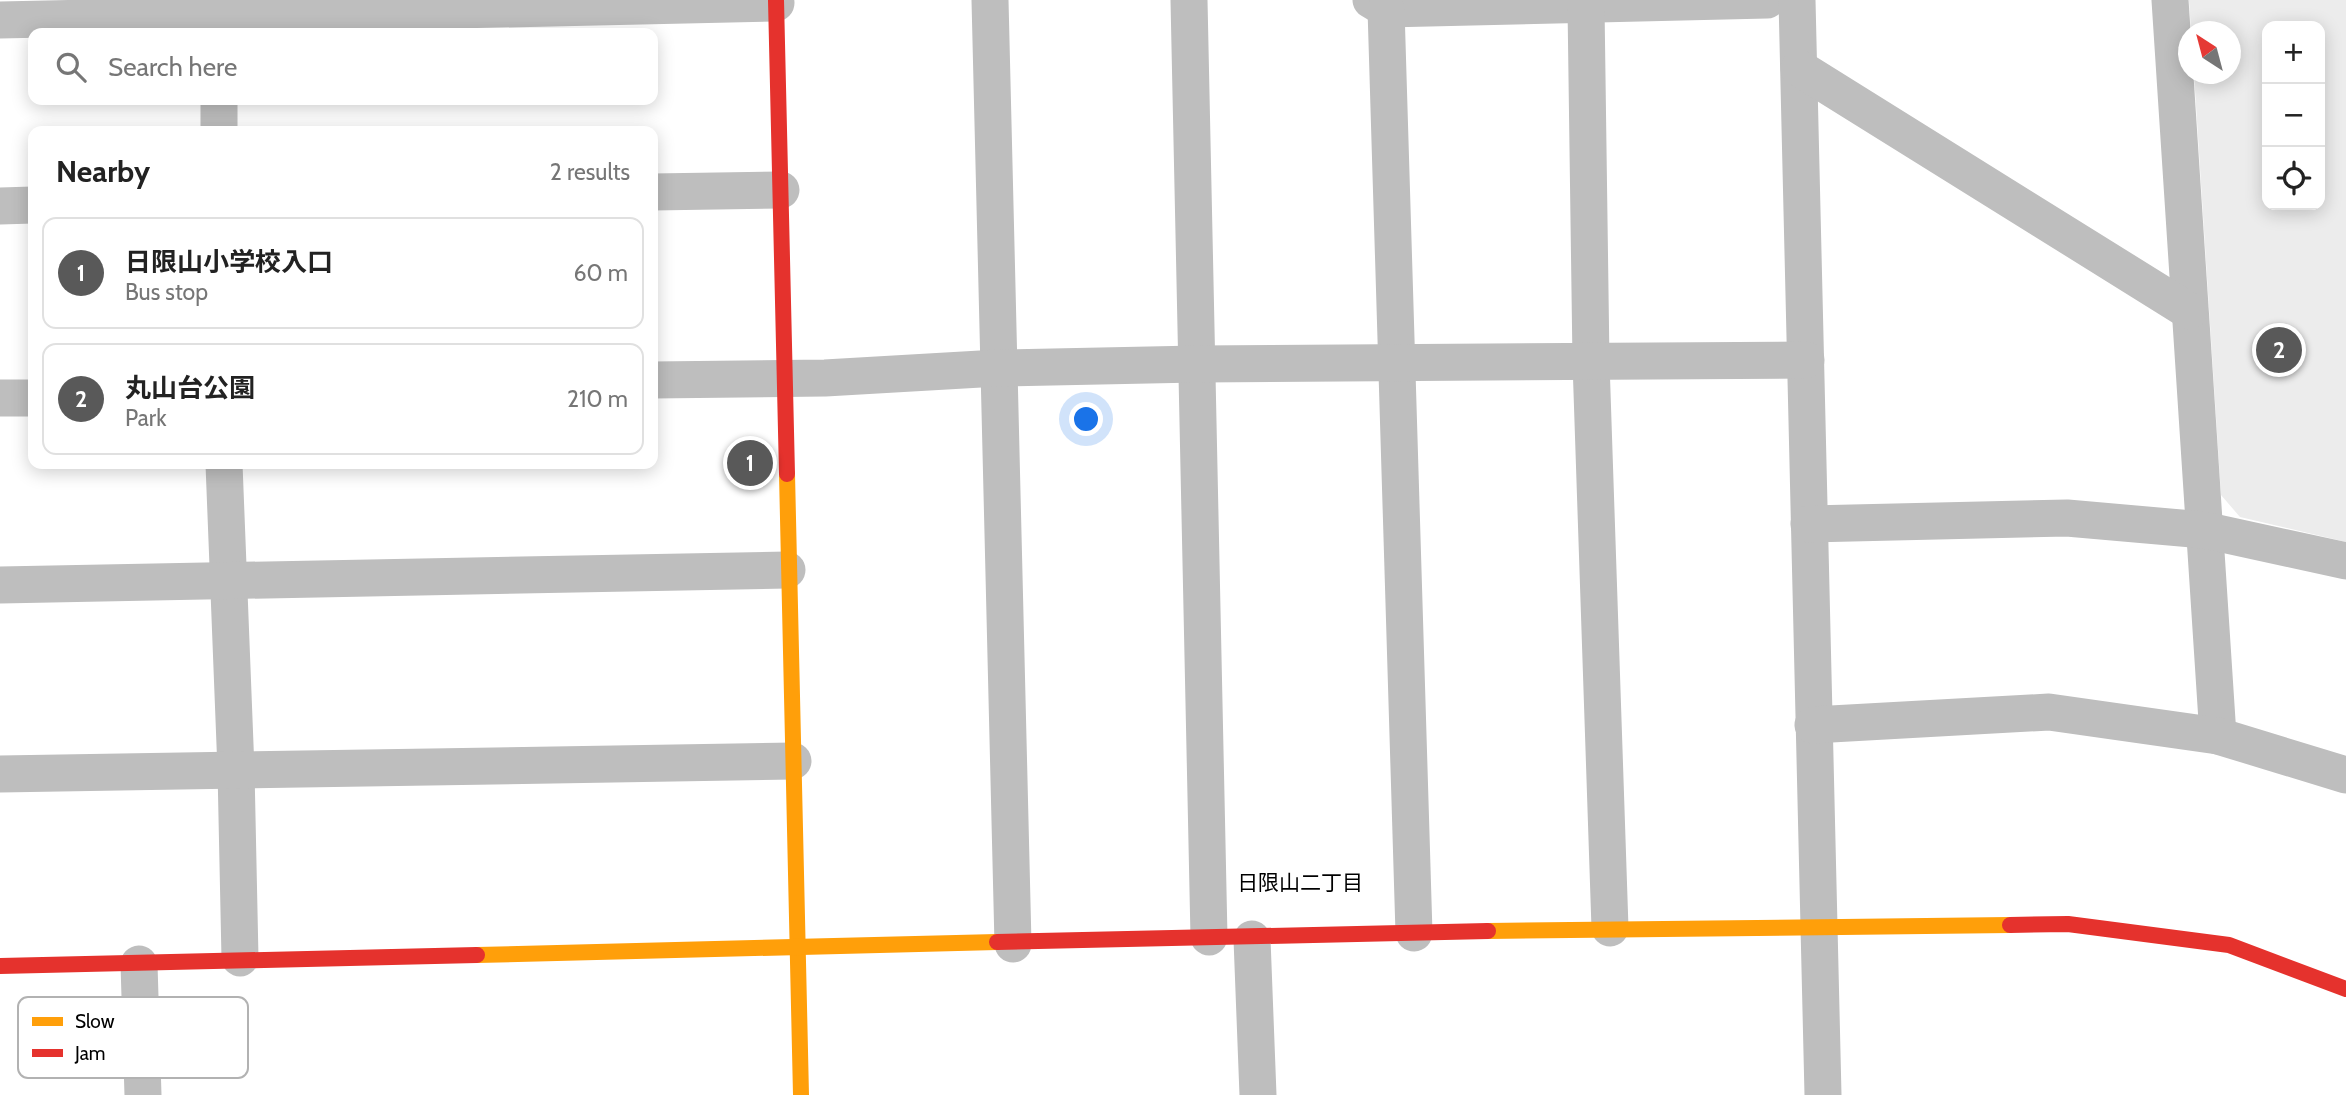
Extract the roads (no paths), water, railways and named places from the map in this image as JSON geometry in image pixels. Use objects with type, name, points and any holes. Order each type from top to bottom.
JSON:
[{"type":"street","points":[[990,0],[1013,944]]},
{"type":"street","points":[[1189,0],[1209,937]]},
{"type":"street","points":[[1414,933],[1396,363],[1379,5],[1586,6],[1767,0]]},
{"type":"street","points":[[1797,0],[1823,1095]]},
{"type":"street","points":[[2170,0],[2218,736]]},
{"type":"street","points":[[0,20],[776,2],[801,1095]]},
{"type":"street","points":[[1586,6],[1591,362],[1610,928]]},
{"type":"street","points":[[1800,68],[2189,311]]},
{"type":"street","points":[[219,105],[219,126]]},
{"type":"street","points":[[658,192],[781,190]]},
{"type":"street","points":[[0,206],[28,205]]},
{"type":"street","points":[[658,380],[784,379],[998,368],[1197,364],[1806,360]]},
{"type":"street","points":[[0,398],[28,398]]},
{"type":"street","points":[[224,469],[240,958]]},
{"type":"street","points":[[1809,524],[2067,518],[2204,530],[2346,561]]},
{"type":"street","points":[[0,585],[229,578],[787,570]]},
{"type":"street","points":[[1813,725],[2049,712],[2218,736],[2346,775]]},
{"type":"street","points":[[0,774],[793,761]]},
{"type":"street","points":[[0,967],[139,964],[240,958],[1013,944],[1209,937],[1252,939],[1610,928],[2068,924],[2229,945],[2346,989]]},
{"type":"street","points":[[1252,939],[1258,1095]]},
{"type":"street","points":[[139,964],[140,997]]},
{"type":"place","name":"丸山台公園","points":[[2279,350]]},
{"type":"place","name":"日限山小学校入口","points":[[750,463]]},
{"type":"district","name":"日限山二丁目","points":[[1300,882]]}]
